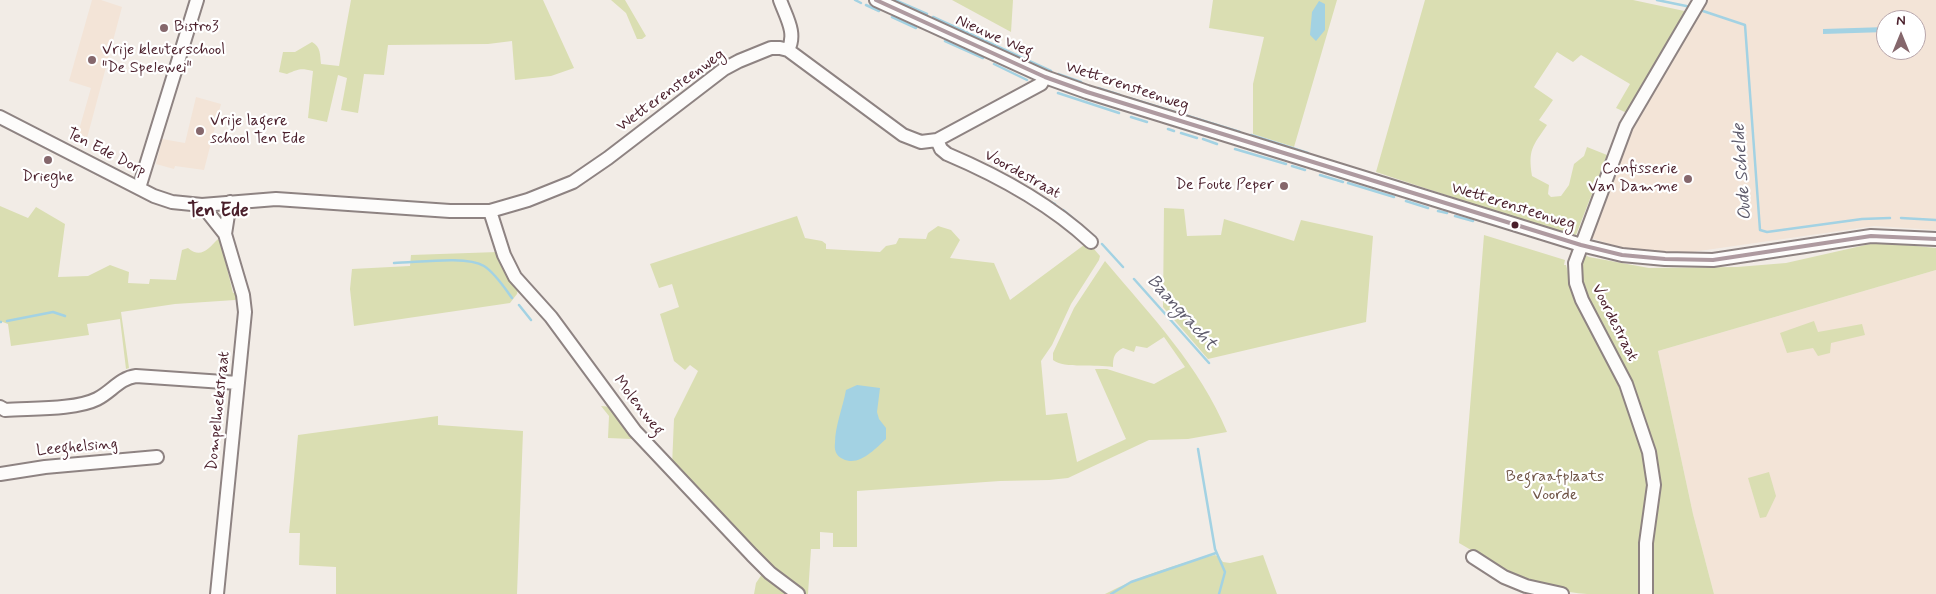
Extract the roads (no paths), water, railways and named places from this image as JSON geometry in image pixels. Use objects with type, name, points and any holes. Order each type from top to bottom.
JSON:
[{"type":"street","points":[[139,188],[197,0]]},
{"type":"street","points":[[780,0],[793,40],[788,50]]},
{"type":"street","name":"Nieuwe Weg","points":[[876,0],[1045,77]]},
{"type":"street","name":"Voordestraat","points":[[1646,594],[1646,543],[1653,498],[1653,471],[1649,452],[1626,384],[1582,300],[1576,283],[1575,263],[1626,126],[1700,0]]},
{"type":"street","name":"Wetterensteenweg","points":[[202,205],[276,199],[450,211],[490,211],[528,200],[573,182],[608,158],[724,69],[770,48],[780,48],[788,50],[903,136],[921,142],[938,140],[1041,84],[1045,77],[1131,107],[1581,245],[1622,255],[1665,259],[1714,260],[1871,236],[1936,239]]},
{"type":"street","name":"Ten Ede Dorp","points":[[0,117],[154,196],[172,202],[202,205]]},
{"type":"street","name":"Voordestraat","points":[[938,140],[941,149],[947,154],[1018,188],[1054,210],[1091,242]]},
{"type":"street","name":"Dompelhoekstraat","points":[[225,234],[230,202]]},
{"type":"street","name":"Dompelhoekstraat","points":[[202,205],[225,234],[243,295],[245,312],[217,594]]},
{"type":"street","name":"Molenweg","points":[[490,211],[504,255],[515,277],[551,317],[635,431],[770,573],[798,594]]},
{"type":"street","points":[[0,407],[5,410],[83,403],[96,399],[128,377],[136,376],[238,383]]},
{"type":"street","name":"Leeghelsing","points":[[0,474],[45,467],[157,458]]},
{"type":"street","points":[[1474,557],[1504,577],[1526,586],[1562,594]]},
{"type":"water","points":[[1319,1],[1325,4],[1325,30],[1316,41],[1310,35],[1312,12]]},
{"type":"water","points":[[1876,27],[1876,32],[1823,34],[1823,29]]},
{"type":"water","points":[[857,385],[880,388],[877,412],[879,419],[886,428],[886,439],[861,459],[849,461],[841,458],[836,453],[835,437],[846,390]]},
{"type":"waterway","points":[[855,0],[861,3]]},
{"type":"waterway","points":[[895,0],[927,14]]},
{"type":"waterway","name":"Oude Schelde","points":[[1657,0],[1691,7]]},
{"type":"waterway","points":[[866,5],[879,11]]},
{"type":"waterway","name":"Oude Schelde","points":[[1703,11],[1745,25],[1760,230],[1767,232],[1862,219],[1890,218]]},
{"type":"waterway","points":[[892,17],[916,28]]},
{"type":"waterway","points":[[933,17],[1051,71]]},
{"type":"waterway","points":[[945,41],[983,58]]},
{"type":"waterway","points":[[994,64],[1027,80]]},
{"type":"waterway","points":[[1058,74],[1081,82]]},
{"type":"waterway","points":[[1098,88],[1120,95]]},
{"type":"waterway","points":[[1058,93],[1119,113]]},
{"type":"waterway","points":[[1129,98],[1240,132]]},
{"type":"waterway","points":[[1131,117],[1147,122]]},
{"type":"waterway","points":[[1168,129],[1174,131]]},
{"type":"waterway","points":[[1181,133],[1197,138]]},
{"type":"waterway","points":[[1251,135],[1308,153]]},
{"type":"waterway","points":[[1203,139],[1217,144]]},
{"type":"waterway","points":[[1235,149],[1286,164]]},
{"type":"waterway","points":[[1292,166],[1305,170]]},
{"type":"waterway","points":[[1320,175],[1343,182]]},
{"type":"waterway","points":[[1348,183],[1394,197]]},
{"type":"waterway","name":"Baangracht","points":[[1047,200],[1055,204]]},
{"type":"waterway","points":[[1406,201],[1428,208]]},
{"type":"waterway","name":"Baangracht","points":[[1063,210],[1095,237]]},
{"type":"waterway","points":[[1438,211],[1447,213]]},
{"type":"waterway","points":[[1455,216],[1473,221]]},
{"type":"waterway","name":"Oude Schelde","points":[[1901,218],[1936,220]]},
{"type":"waterway","name":"Baangracht","points":[[1102,244],[1123,267]]},
{"type":"waterway","points":[[394,263],[440,260],[476,263],[492,272],[512,298]]},
{"type":"waterway","name":"Baangracht","points":[[1134,279],[1209,363]]},
{"type":"waterway","points":[[519,305],[531,320]]},
{"type":"waterway","points":[[7,321],[53,312],[65,316]]},
{"type":"waterway","points":[[1198,449],[1215,549],[1225,572],[1219,594]]},
{"type":"waterway","points":[[1111,594],[1131,582],[1216,553]]},
{"type":"place","name":"Bistro3","points":[[164,28]]},
{"type":"place","name":"Vrije kleuterschool \"De Spelewei\"","points":[[92,60]]},
{"type":"place","name":"Vrije lagere school Ten Ede","points":[[200,131]]},
{"type":"place","name":"Drieghe","points":[[48,160]]},
{"type":"place","name":"Confisserie Van Damme","points":[[1688,179]]},
{"type":"place","name":"De Foute Peper","points":[[1284,186]]},
{"type":"district","name":"Ten Ede","points":[[218,212]]},
{"type":"park label","name":"Begraafplaats Voorde","points":[[1555,487]]}]
